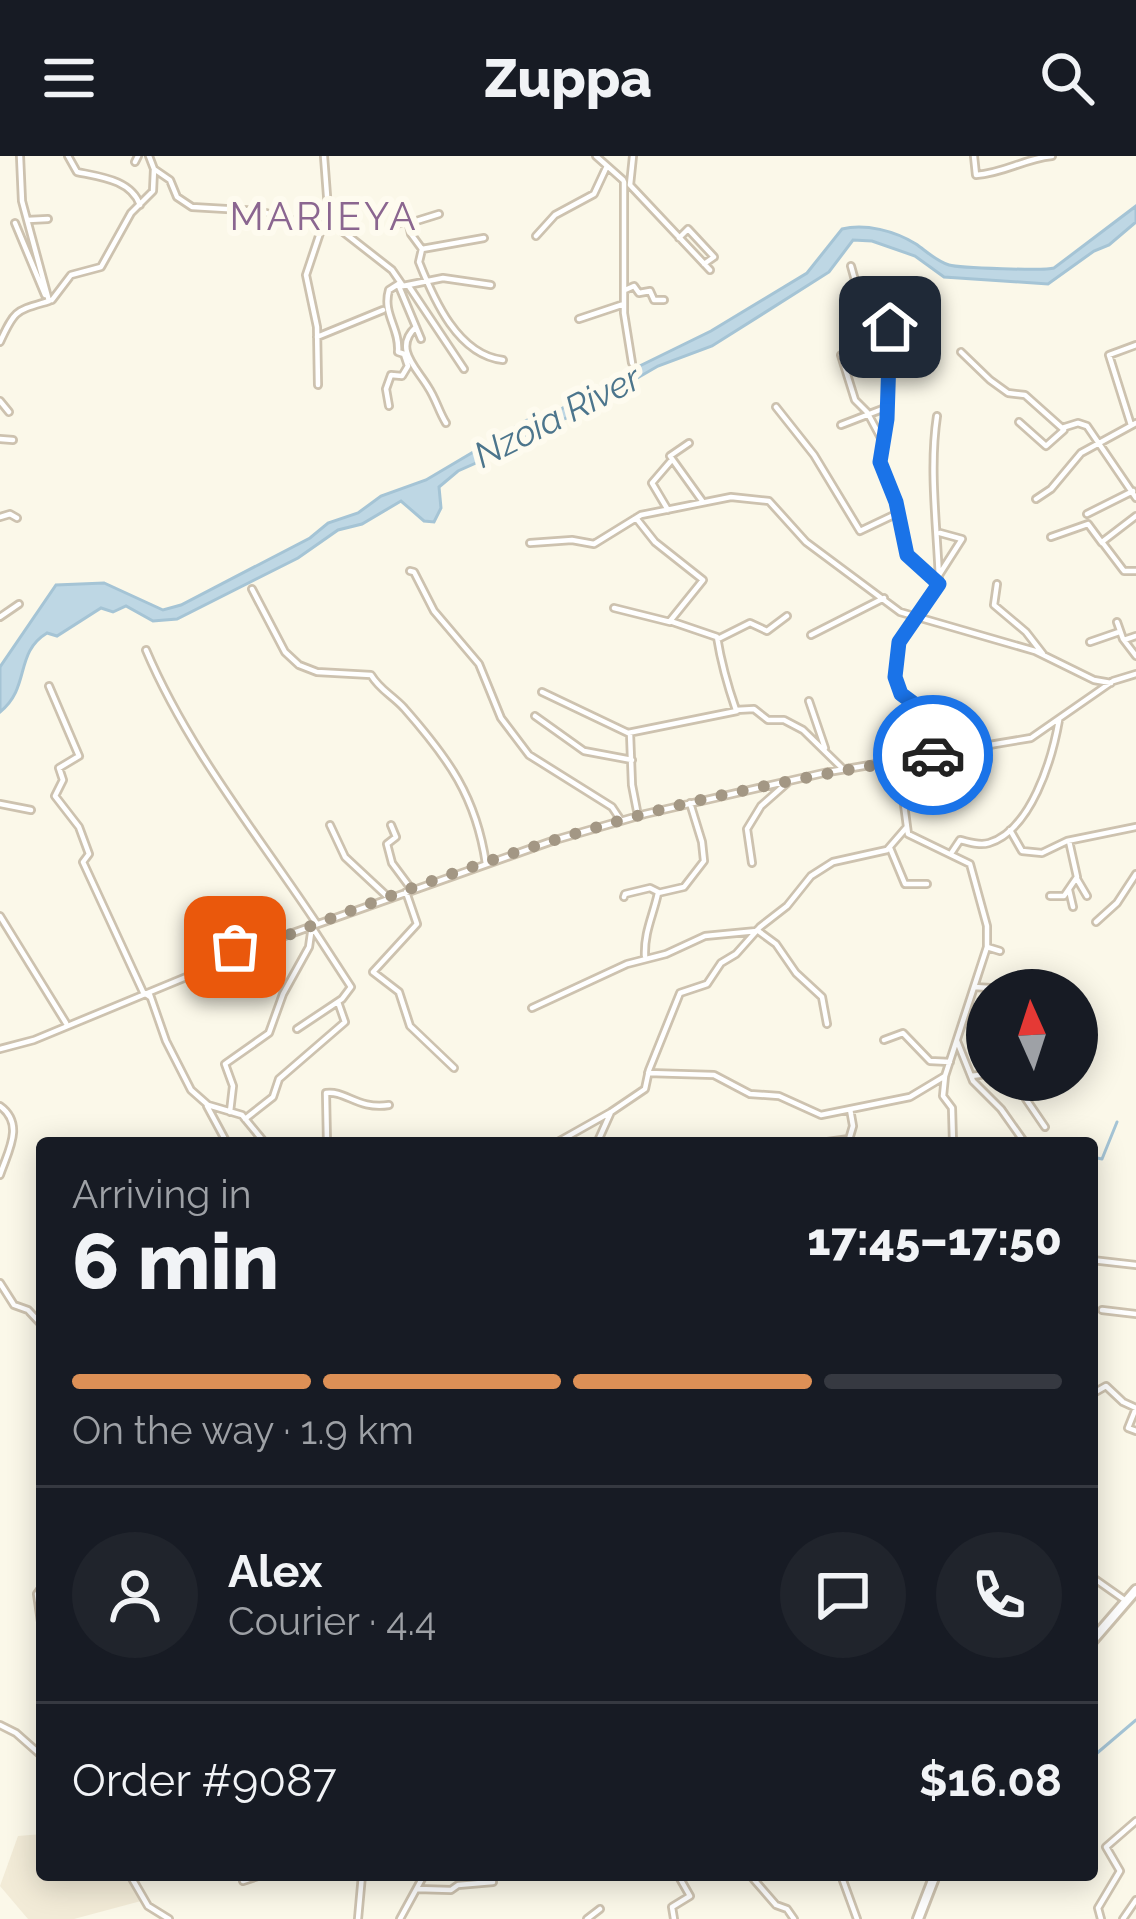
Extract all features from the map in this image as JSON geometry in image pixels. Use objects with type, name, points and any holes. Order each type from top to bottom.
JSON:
[{"type":"street","points":[[20,156],[22,201],[48,302]]},
{"type":"street","points":[[68,156],[77,172],[125,186],[140,205]]},
{"type":"street","points":[[0,342],[19,310],[48,302],[70,275],[101,267],[129,216],[153,192],[149,156]]},
{"type":"street","points":[[318,385],[317,337],[306,275],[328,207],[324,156]]},
{"type":"street","points":[[596,156],[707,267],[714,257],[694,233],[688,229],[679,238]]},
{"type":"street","points":[[632,156],[624,304],[632,363]]},
{"type":"street","points":[[974,156],[976,175],[1052,156]]},
{"type":"street","points":[[536,236],[555,214],[594,194],[607,167]]},
{"type":"street","points":[[154,169],[166,175],[177,196],[193,208],[259,211],[337,227],[390,268],[464,369]]},
{"type":"street","points":[[394,225],[439,214]]},
{"type":"street","points":[[28,220],[48,219]]},
{"type":"street","points":[[14,223],[48,302]]},
{"type":"street","points":[[410,223],[411,234],[422,249],[419,262],[425,281],[444,317],[480,354],[503,360]]},
{"type":"street","points":[[422,249],[484,238]]},
{"type":"street","points":[[851,266],[876,358],[886,360]]},
{"type":"street","points":[[389,406],[386,389],[391,375],[402,376],[408,366],[404,354],[398,352],[397,334],[386,310],[389,290],[451,278],[490,285]]},
{"type":"street","points":[[402,284],[421,339]]},
{"type":"street","points":[[625,290],[635,286],[639,294],[650,291],[654,300],[664,300]]},
{"type":"street","points":[[896,303],[886,360],[887,407],[880,462],[908,556],[939,578]]},
{"type":"street","points":[[579,319],[624,304]]},
{"type":"street","points":[[317,337],[386,310]]},
{"type":"street","points":[[416,327],[406,341],[409,363],[432,393],[446,423]]},
{"type":"street","points":[[1036,499],[1051,489],[1077,456],[1134,424],[1109,355],[1136,345]]},
{"type":"street","points":[[962,352],[990,380],[1009,393],[1023,393],[1065,428]]},
{"type":"street","points":[[841,355],[855,400],[867,412],[882,443]]},
{"type":"street","points":[[0,401],[9,412]]},
{"type":"street","points":[[776,407],[814,455],[860,531],[898,513]]},
{"type":"street","points":[[841,424],[887,407]]},
{"type":"street","points":[[937,416],[932,440],[938,590],[899,642],[895,677],[901,694],[928,714],[943,753],[947,781]]},
{"type":"street","points":[[1019,422],[1046,446],[1065,428],[1084,424],[1126,479],[1134,494],[1087,514]]},
{"type":"street","points":[[0,439],[13,440]]},
{"type":"street","points":[[689,443],[670,455],[703,502]]},
{"type":"street","points":[[668,510],[652,482],[673,461]]},
{"type":"street","points":[[1126,479],[1136,474]]},
{"type":"street","points":[[530,543],[580,540],[594,544],[636,518],[735,496],[772,502],[806,542],[916,619],[1043,654],[1070,670],[1111,682]]},
{"type":"street","points":[[0,518],[10,514],[17,518]]},
{"type":"street","points":[[1102,543],[1136,516]]},
{"type":"street","points":[[636,518],[655,542],[703,580],[670,622]]},
{"type":"street","points":[[1051,538],[1089,524],[1118,563],[1135,570]]},
{"type":"street","points":[[939,578],[962,540],[940,533]]},
{"type":"street","points":[[410,571],[438,617],[479,664],[501,718],[529,755],[612,807],[620,820]]},
{"type":"street","points":[[997,584],[994,605],[1043,654]]},
{"type":"street","points":[[252,590],[290,658],[316,672],[368,674],[402,706],[466,789],[486,863]]},
{"type":"street","points":[[811,635],[884,598]]},
{"type":"street","points":[[0,617],[20,604]]},
{"type":"street","points":[[614,608],[714,634],[737,711]]},
{"type":"street","points":[[718,639],[751,623],[768,631],[787,616]]},
{"type":"street","points":[[1117,622],[1136,656]]},
{"type":"street","points":[[1090,642],[1120,631]]},
{"type":"street","points":[[1124,640],[1136,636]]},
{"type":"street","points":[[146,650],[163,686],[351,986],[338,1002],[297,1029]]},
{"type":"street","points":[[0,1049],[388,898],[620,820],[843,769],[1031,738],[1111,682],[1136,674]]},
{"type":"street","points":[[49,686],[79,757],[59,768],[64,780],[55,796],[79,827],[89,854],[83,862],[148,993],[180,1073],[206,1103],[224,1137]]},
{"type":"street","points":[[542,692],[630,734],[754,709],[768,720],[790,722],[843,769]]},
{"type":"street","points":[[808,701],[827,753]]},
{"type":"street","points":[[536,716],[584,751],[632,760]]},
{"type":"street","points":[[952,854],[958,841],[985,844],[1010,830],[1033,803],[1059,720]]},
{"type":"street","points":[[630,734],[638,816]]},
{"type":"street","points":[[983,747],[988,760]]},
{"type":"street","points":[[943,753],[927,785],[934,802],[944,798]]},
{"type":"street","points":[[898,760],[906,828],[917,842],[965,860],[974,872],[987,926],[980,969]]},
{"type":"street","points":[[752,862],[747,829],[761,806],[787,782]]},
{"type":"street","points":[[624,898],[647,888],[658,892],[684,886],[704,861],[690,803]]},
{"type":"street","points":[[0,804],[31,810]]},
{"type":"street","points":[[330,825],[345,857],[388,898]]},
{"type":"street","points":[[392,825],[397,837],[387,843],[388,854],[409,891],[417,924],[373,972],[399,992],[410,1026],[454,1068]]},
{"type":"street","points":[[1010,830],[1024,852],[1042,854],[1069,841],[1136,827]]},
{"type":"street","points":[[567,1137],[643,1092],[680,993],[707,983],[721,963],[787,906],[813,874],[833,862],[890,848],[906,828]]},
{"type":"street","points":[[1069,841],[1085,897]]},
{"type":"street","points":[[890,848],[904,883],[926,884]]},
{"type":"street","points":[[1096,922],[1117,903],[1136,874]]},
{"type":"street","points":[[1057,903],[1077,879]]},
{"type":"street","points":[[645,959],[645,932],[658,892]]},
{"type":"street","points":[[1050,896],[1067,893]]},
{"type":"street","points":[[1067,893],[1073,907]]},
{"type":"street","points":[[215,911],[238,955]]},
{"type":"street","points":[[0,916],[68,1025]]},
{"type":"street","points":[[230,1112],[233,1086],[225,1064],[269,1033],[314,926]]},
{"type":"street","points":[[532,1008],[706,936],[757,931],[776,944],[796,973],[822,997],[827,1024]]},
{"type":"street","points":[[987,947],[1000,951]]},
{"type":"street","points":[[245,1119],[273,1097],[280,1077],[345,1022],[338,1002]]},
{"type":"street","points":[[952,1137],[952,1107],[943,1096],[945,1076],[966,1012]]},
{"type":"street","points":[[884,1040],[902,1033],[930,1061],[950,1062]]},
{"type":"street","points":[[957,1041],[966,1064]]},
{"type":"street","points":[[647,1073],[714,1075],[750,1094],[779,1096],[817,1114],[910,1097],[945,1076]]},
{"type":"street","points":[[327,1137],[326,1093],[336,1091],[372,1108],[389,1106]]},
{"type":"street","points":[[994,1101],[1020,1137]]},
{"type":"street","points":[[1027,1101],[1045,1127]]},
{"type":"street","points":[[206,1103],[245,1119],[260,1137]]},
{"type":"street","points":[[0,1106],[15,1124],[0,1175]]},
{"type":"street","points":[[849,1137],[850,1109]]},
{"type":"street","points":[[600,1137],[611,1112]]},
{"type":"street","points":[[1098,1261],[1136,1265]]},
{"type":"street","points":[[0,1283],[12,1303],[36,1318]]},
{"type":"street","points":[[1102,1310],[1136,1313]]},
{"type":"street","points":[[1098,1390],[1106,1385],[1136,1408],[1128,1428],[1136,1431]]},
{"type":"street","points":[[1098,1579],[1133,1596],[1098,1634]]},
{"type":"street","points":[[0,1725],[34,1749]]},
{"type":"street","points":[[1101,1919],[1098,1908],[1120,1872],[1107,1846],[1136,1821]]},
{"type":"street","points":[[133,1881],[148,1906],[169,1919]]},
{"type":"street","points":[[358,1919],[361,1881]]},
{"type":"street","points":[[400,1919],[421,1881]]},
{"type":"street","points":[[674,1919],[672,1907],[690,1896],[681,1881]]},
{"type":"street","points":[[755,1881],[794,1919]]},
{"type":"street","points":[[843,1881],[857,1919]]},
{"type":"street","points":[[917,1919],[933,1881]]},
{"type":"street","points":[[416,1889],[452,1890],[458,1885],[493,1882]]},
{"type":"street","points":[[1123,1919],[1136,1900]]},
{"type":"street","points":[[587,1919],[599,1909]]},
{"type":"shaded area","points":[[36,1834],[36,1881],[130,1881],[141,1901],[74,1919],[28,1919],[0,1886],[18,1836]]},
{"type":"water","name":"Nzoia River","points":[[1136,206],[1136,222],[1048,284],[944,277],[915,256],[872,241],[853,240],[829,272],[712,346],[658,366],[570,417],[540,427],[458,471],[439,487],[441,508],[434,522],[424,521],[401,501],[362,524],[338,530],[298,558],[177,619],[153,621],[126,606],[113,612],[101,608],[57,636],[47,633],[30,650],[16,692],[0,712],[0,667],[56,585],[104,583],[163,610],[181,605],[310,538],[328,523],[426,480],[536,415],[561,409],[711,331],[807,273],[842,229],[889,232],[949,265],[1048,269]]},
{"type":"waterway","points":[[1098,1158],[1102,1159],[1117,1122]]},
{"type":"waterway","points":[[1098,1752],[1136,1720]]},
{"type":"way so far","points":[[235,947],[238,955],[377,902],[620,820],[828,772],[933,755]]},
{"type":"district","name":"MARIEYA","points":[[324,216]]},
{"type":"route","points":[[890,327],[887,419],[880,462],[896,502],[907,555],[939,584],[899,642],[895,677],[901,694],[928,714],[946,744],[949,752],[933,755]]}]
